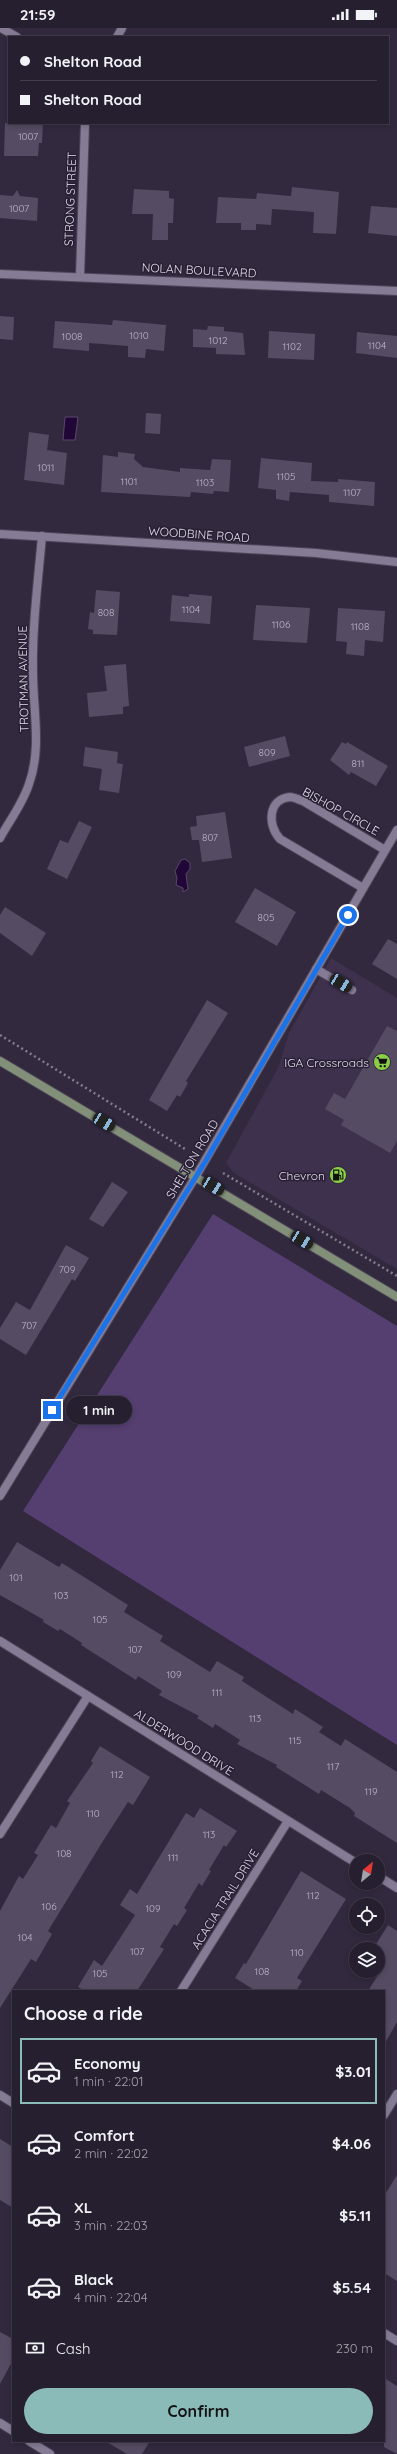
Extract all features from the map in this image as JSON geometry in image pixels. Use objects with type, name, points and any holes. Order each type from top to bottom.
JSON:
[{"type":"main road","points":[[0,1061],[196,1176],[397,1297]]},
{"type":"street","points":[[1,28],[15,36]]},
{"type":"street","name":"STRONG STREET","points":[[80,276],[85,124]]},
{"type":"street","name":"NOLAN BOULEVARD","points":[[0,274],[80,276],[397,291]]},
{"type":"street","name":"WOODBINE ROAD","points":[[0,534],[316,553],[397,562]]},
{"type":"street","name":"TROTMAN AVENUE","points":[[0,838],[30,784],[34,765],[37,724],[33,674],[33,628],[42,536]]},
{"type":"street","name":"BISHOP CIRCLE","points":[[363,888],[280,839],[272,830],[271,819],[273,810],[280,801],[291,797],[303,801],[385,850]]},
{"type":"street","name":"SHELTON ROAD","points":[[1,1492],[196,1176],[397,830]]},
{"type":"street","points":[[316,969],[352,990]]},
{"type":"street","name":"ALDERWOOD DRIVE","points":[[0,1641],[349,1859]]},
{"type":"street","points":[[0,1834],[88,1696]]},
{"type":"street","name":"ACACIA TRAIL DRIVE","points":[[183,1990],[288,1821]]},
{"type":"street","points":[[385,1880],[397,1888]]},
{"type":"street","points":[[385,2113],[397,2094]]},
{"type":"street","points":[[0,2095],[12,2102]]},
{"type":"street","points":[[385,2334],[397,2341]]},
{"type":"street","points":[[0,2423],[12,2430]]},
{"type":"street","points":[[31,2442],[50,2454]]},
{"type":"path","points":[[0,1035],[185,1149]]},
{"type":"path","points":[[223,1173],[397,1276]]},
{"type":"shaded area","points":[[65,417],[78,417],[75,440],[63,440]]},
{"type":"shaded area","points":[[185,859],[190,863],[190,869],[186,874],[188,889],[183,892],[183,888],[176,885],[177,878],[175,871],[181,860]]},
{"type":"shaded area","points":[[331,958],[397,998],[397,1269],[234,1173],[226,1163],[279,1066],[289,1033]]},
{"type":"shaded area","points":[[213,1214],[397,1326],[397,1745],[23,1511]]},
{"type":"building","points":[[5,123],[43,124],[42,143],[39,143],[38,156],[4,156]]},
{"type":"building","points":[[292,187],[339,192],[336,234],[313,233],[314,212],[272,209],[271,225],[256,224],[256,230],[241,230],[241,223],[216,223],[218,197],[256,199],[257,193],[291,196]]},
{"type":"building","points":[[134,189],[169,191],[169,198],[174,199],[173,223],[168,223],[168,240],[152,240],[153,214],[132,214]]},
{"type":"building","points":[[17,190],[20,196],[38,198],[37,221],[0,218],[0,195],[13,196]]},
{"type":"building","points":[[371,206],[397,208],[397,236],[368,233]]},
{"type":"building","points":[[0,316],[14,317],[13,340],[0,339]]},
{"type":"building","points":[[113,320],[166,325],[164,351],[146,349],[145,358],[128,357],[128,346],[89,343],[89,351],[53,348],[55,321],[112,325]]},
{"type":"building","points":[[208,326],[224,327],[224,331],[243,333],[245,355],[216,354],[216,348],[193,347],[193,329],[207,330]]},
{"type":"building","points":[[269,331],[315,334],[314,360],[268,358]]},
{"type":"building","points":[[357,332],[397,336],[397,358],[356,353]]},
{"type":"building","points":[[146,413],[161,414],[160,434],[145,433]]},
{"type":"building","points":[[29,432],[49,435],[47,450],[67,453],[64,485],[24,480]]},
{"type":"building","points":[[118,452],[135,454],[134,459],[143,467],[180,472],[180,468],[210,470],[212,459],[231,460],[229,492],[214,491],[213,494],[191,492],[190,497],[101,492],[103,455],[118,457]]},
{"type":"building","points":[[261,458],[312,463],[311,481],[338,482],[338,479],[375,482],[374,506],[329,502],[329,495],[290,492],[289,501],[276,499],[276,490],[258,488]]},
{"type":"building","points":[[96,590],[120,592],[117,635],[93,634],[93,630],[88,629],[90,612],[94,613]]},
{"type":"building","points":[[189,594],[212,596],[210,624],[170,621],[172,595],[189,597]]},
{"type":"building","points":[[256,605],[310,608],[307,643],[253,640]]},
{"type":"building","points":[[338,608],[385,611],[383,642],[365,640],[364,656],[346,654],[347,642],[336,641]]},
{"type":"building","points":[[126,664],[129,706],[123,707],[123,714],[89,717],[87,693],[107,691],[104,666]]},
{"type":"building","points":[[285,736],[290,756],[249,767],[244,747]]},
{"type":"building","points":[[342,742],[346,744],[347,742],[388,766],[376,786],[351,772],[349,775],[330,760]]},
{"type":"building","points":[[85,747],[118,752],[117,763],[123,764],[119,793],[99,790],[102,769],[83,766]]},
{"type":"building","points":[[225,812],[232,858],[202,862],[199,840],[192,840],[190,827],[197,826],[196,816]]},
{"type":"building","points":[[79,821],[92,827],[67,879],[47,869],[60,840],[68,843]]},
{"type":"building","points":[[255,888],[296,912],[277,946],[235,922]]},
{"type":"building","points":[[5,907],[46,933],[32,956],[0,933],[0,915]]},
{"type":"building","points":[[388,939],[397,944],[397,979],[372,964]]},
{"type":"building","points":[[207,1000],[228,1013],[186,1081],[188,1083],[180,1097],[177,1095],[167,1111],[149,1100]]},
{"type":"building","name":"IGA Crossroads","points":[[387,1026],[397,1031],[397,1141],[390,1153],[341,1125],[344,1120],[325,1109],[334,1093],[345,1099]]},
{"type":"building","points":[[112,1182],[128,1192],[103,1227],[89,1219]]},
{"type":"building","points":[[66,1245],[89,1258],[75,1281],[72,1279],[26,1355],[0,1339],[0,1328],[16,1302],[30,1310]]},
{"type":"building","points":[[17,1542],[59,1567],[62,1563],[128,1605],[124,1612],[163,1636],[160,1641],[210,1672],[217,1661],[244,1677],[242,1681],[293,1714],[295,1709],[323,1727],[319,1732],[341,1746],[345,1739],[397,1772],[397,1843],[354,1816],[355,1813],[350,1808],[321,1790],[319,1794],[276,1767],[277,1765],[237,1744],[240,1740],[215,1724],[213,1728],[197,1718],[199,1716],[159,1695],[162,1691],[138,1676],[136,1680],[81,1645],[82,1643],[60,1629],[58,1631],[43,1622],[44,1620],[0,1595],[0,1570]]},
{"type":"building","points":[[100,1746],[150,1777],[133,1805],[128,1802],[103,1841],[48,1931],[52,1934],[36,1962],[31,1959],[0,2008],[0,1911],[19,1876],[23,1879],[38,1855],[34,1853],[51,1825],[56,1828],[70,1803],[67,1801],[93,1763],[91,1761]]},
{"type":"building","points":[[200,1808],[237,1831],[226,1847],[224,1845],[209,1870],[211,1871],[202,1886],[199,1883],[184,1908],[187,1910],[177,1926],[174,1924],[160,1947],[164,1949],[138,1990],[83,1990],[78,1987],[94,1960],[102,1966],[135,1915],[120,1905],[130,1889],[137,1894],[186,1813],[194,1818]]},
{"type":"building","points":[[301,1871],[346,1899],[297,1978],[302,1981],[297,1990],[254,1990],[235,1978],[244,1963],[246,1964]]},
{"type":"building","points":[[388,1925],[397,1931],[397,2022],[385,2043],[385,1990],[369,1990],[376,1978],[385,1978],[385,1942],[377,1942],[382,1934],[385,1934],[385,1930]]},
{"type":"building","points":[[0,2139],[12,2146],[12,2207],[0,2200]]},
{"type":"building","points":[[397,2175],[397,2281],[385,2274],[385,2194]]},
{"type":"building","points":[[0,2332],[12,2338],[12,2362],[0,2384]]},
{"type":"building","points":[[385,2379],[397,2386],[397,2454],[384,2447]]},
{"type":"building","points":[[107,2442],[149,2442],[142,2454],[127,2454]]},
{"type":"place","name":"IGA Crossroads","points":[[382,1062]]},
{"type":"place","name":"Chevron","points":[[338,1175]]},
{"type":"route","points":[[52,1410],[135,1273],[205,1162],[348,915]]}]
